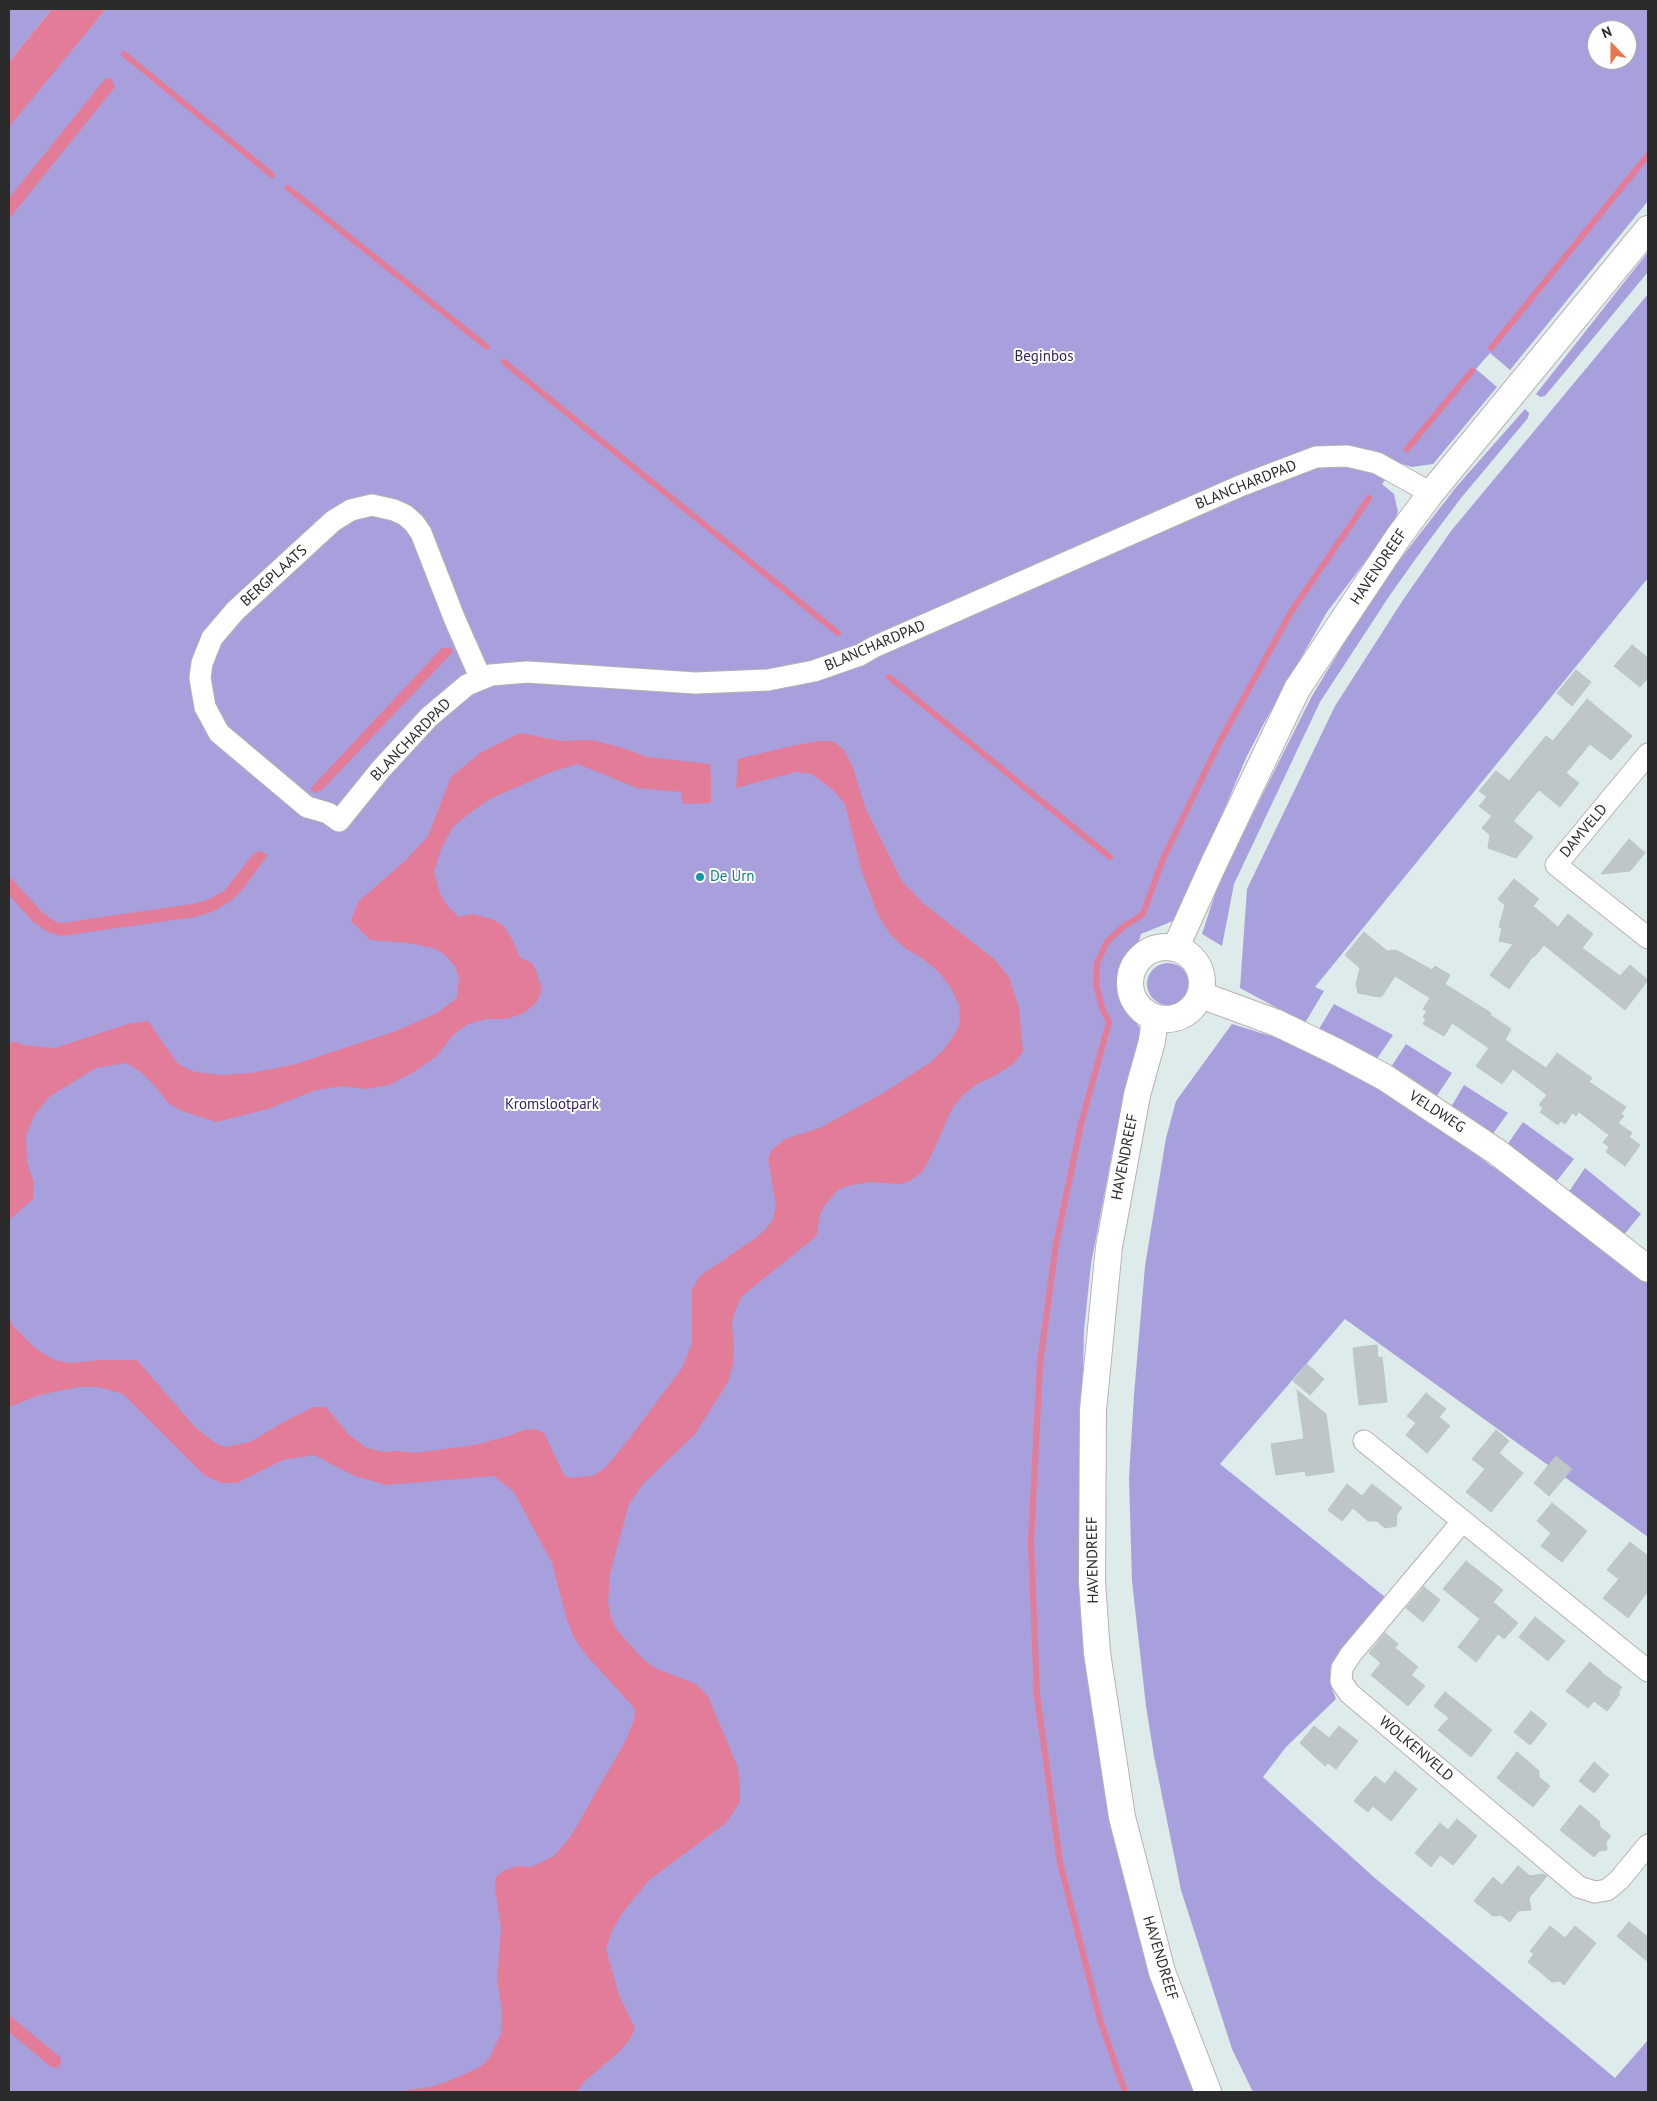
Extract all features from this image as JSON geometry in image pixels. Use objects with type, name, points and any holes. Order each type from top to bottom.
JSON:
[{"type":"street","name":"HAVENDREEF","points":[[1176,947],[1297,689],[1431,493],[1648,229]]},
{"type":"street","name":"BLANCHARDPAD","points":[[339,821],[380,769],[429,717],[453,696],[481,679],[502,673],[527,672],[646,681],[724,683],[768,680],[814,671],[860,655],[882,643],[1232,490],[1316,457],[1347,456],[1377,463],[1431,493]]},
{"type":"street","name":"BERGPLAATS","points":[[339,821],[328,813],[307,806],[219,733],[210,720],[201,693],[202,663],[212,638],[236,611],[342,515],[361,507],[372,506],[394,510],[414,523],[422,533],[455,620],[481,679]]},
{"type":"street","name":"DAMVELD","points":[[1648,754],[1556,865],[1648,938]]},
{"type":"street","points":[[1163,946],[1176,947],[1187,952],[1196,960],[1201,971],[1203,984],[1201,995],[1196,1005],[1188,1013],[1166,1020],[1155,1018],[1144,1012],[1136,1003],[1131,991],[1130,979],[1134,967],[1141,956],[1151,949],[1163,946]]},
{"type":"street","name":"VELDWEG","points":[[1201,995],[1277,1023],[1384,1077],[1490,1147],[1648,1270]]},
{"type":"street","name":"HAVENDREEF","points":[[1155,1018],[1152,1041],[1137,1095],[1109,1247],[1093,1410],[1092,1582],[1097,1653],[1122,1817],[1162,1972],[1208,2092]]},
{"type":"street","points":[[1364,1442],[1648,1671]]},
{"type":"street","name":"WOLKENVELD","points":[[1462,1522],[1351,1654],[1342,1668],[1341,1681],[1348,1693],[1579,1887],[1595,1892],[1607,1890],[1619,1880],[1648,1845]]},
{"type":"green space","points":[[9,9],[52,9],[9,62]]},
{"type":"green space","name":"Kromslootpark","points":[[106,9],[1648,9],[1648,201],[1510,370],[1490,353],[1476,369],[1497,387],[1433,464],[1412,467],[1399,463],[1382,484],[1394,494],[1398,512],[1392,526],[1327,612],[1263,725],[1246,758],[1187,898],[1173,921],[1141,934],[1121,997],[1142,1032],[1112,1153],[1091,1264],[1084,1330],[1080,1481],[1087,1619],[1195,2092],[9,2092],[9,124]]},
{"type":"green space","points":[[1648,252],[1648,272],[1545,396],[1540,397],[1536,394]]},
{"type":"green space","points":[[1648,294],[1648,578],[1315,987],[1324,991],[1305,1023],[1240,988],[1247,889],[1335,706],[1403,600],[1451,531]]},
{"type":"green space","points":[[1525,409],[1529,413],[1528,418],[1461,498],[1422,550],[1320,702],[1234,884],[1222,946],[1202,934],[1220,879],[1312,696],[1391,571],[1457,486]]},
{"type":"green space","points":[[1168,963],[1183,969],[1189,984],[1183,999],[1168,1005],[1153,999],[1147,984],[1153,969]]},
{"type":"green space","points":[[1334,1004],[1393,1035],[1376,1060],[1319,1029]]},
{"type":"green space","points":[[1232,1024],[1290,1042],[1415,1109],[1490,1165],[1547,1203],[1648,1282],[1648,1537],[1345,1319],[1220,1464],[1385,1597],[1330,1669],[1331,1686],[1336,1699],[1286,1747],[1263,1777],[1376,1879],[1615,2078],[1648,2040],[1648,2092],[1253,2092],[1232,2049],[1181,1890],[1154,1756],[1146,1706],[1132,1581],[1129,1478],[1145,1266],[1166,1138],[1176,1101]]},
{"type":"green space","points":[[1406,1044],[1452,1073],[1436,1097],[1391,1067]]},
{"type":"green space","points":[[1464,1085],[1508,1113],[1492,1135],[1451,1107]]},
{"type":"green space","points":[[1523,1122],[1574,1159],[1556,1182],[1507,1145]]},
{"type":"green space","points":[[1585,1168],[1641,1214],[1623,1236],[1568,1193]]},
{"type":"shaded area","points":[[52,9],[106,9],[9,127],[9,62]]},
{"type":"shaded area","points":[[111,78],[115,87],[9,219],[9,198],[105,79]]},
{"type":"shaded area","points":[[442,648],[451,648],[453,652],[323,789],[316,793],[313,792],[311,788]]},
{"type":"shaded area","points":[[520,733],[562,741],[592,740],[623,748],[647,757],[710,764],[711,776],[711,803],[683,804],[681,792],[637,788],[578,764],[551,772],[490,799],[453,827],[441,849],[434,872],[440,894],[449,908],[459,917],[473,914],[491,919],[503,925],[513,941],[520,958],[532,963],[536,971],[542,989],[537,1002],[524,1013],[507,1019],[487,1019],[468,1024],[453,1035],[437,1056],[414,1072],[389,1085],[367,1089],[341,1086],[313,1091],[268,1109],[217,1122],[182,1111],[168,1103],[141,1072],[126,1063],[96,1068],[49,1097],[34,1116],[26,1136],[27,1162],[34,1183],[33,1199],[9,1220],[9,1046],[12,1041],[24,1045],[55,1048],[131,1023],[148,1021],[178,1064],[195,1072],[222,1075],[251,1073],[296,1064],[396,1031],[437,1013],[457,998],[459,978],[455,966],[444,954],[433,948],[409,943],[370,940],[351,921],[358,902],[406,860],[428,836],[451,777],[480,753]]},
{"type":"shaded area","points":[[819,741],[833,741],[844,750],[853,768],[865,807],[902,881],[923,903],[994,959],[1009,977],[1019,1008],[1023,1052],[1013,1064],[977,1084],[963,1095],[952,1109],[922,1172],[910,1181],[900,1184],[870,1182],[839,1189],[824,1206],[820,1215],[817,1234],[813,1239],[742,1296],[735,1311],[732,1324],[733,1365],[728,1382],[695,1434],[643,1484],[629,1504],[610,1574],[608,1603],[611,1617],[616,1629],[641,1657],[655,1668],[696,1684],[708,1696],[738,1768],[740,1788],[740,1802],[726,1823],[648,1881],[621,1915],[612,1931],[606,1949],[619,1995],[635,2029],[630,2039],[618,2053],[586,2080],[576,2092],[392,2092],[430,2087],[449,2081],[480,2067],[490,2057],[501,2033],[502,2011],[497,1980],[501,1928],[495,1888],[496,1877],[503,1871],[517,1866],[531,1867],[554,1856],[571,1836],[626,1740],[634,1720],[635,1709],[587,1656],[574,1638],[567,1620],[552,1563],[514,1492],[494,1476],[386,1485],[355,1476],[314,1455],[283,1460],[237,1483],[221,1483],[204,1475],[123,1394],[99,1387],[78,1387],[40,1395],[9,1407],[9,1316],[12,1325],[35,1348],[54,1360],[71,1363],[101,1360],[137,1360],[194,1426],[215,1443],[225,1447],[250,1442],[314,1407],[326,1407],[348,1434],[367,1448],[383,1452],[415,1453],[475,1445],[524,1430],[535,1429],[544,1433],[564,1475],[571,1478],[593,1476],[606,1467],[682,1368],[692,1343],[692,1289],[700,1276],[757,1237],[773,1219],[776,1205],[768,1160],[771,1151],[785,1139],[820,1128],[885,1092],[931,1062],[944,1049],[957,1031],[960,1020],[959,1005],[951,988],[938,971],[905,948],[890,934],[878,915],[862,872],[845,804],[833,790],[812,774],[796,772],[736,788],[738,759]]},
{"type":"shaded area","points":[[260,851],[268,855],[242,890],[231,901],[212,912],[195,917],[61,936],[48,932],[32,921],[9,895],[9,876],[41,911],[54,921],[62,923],[192,904],[207,900],[224,891],[254,853]]},
{"type":"shaded area","points":[[9,2015],[60,2057],[61,2063],[58,2068],[51,2067],[9,2032]]},
{"type":"building","points":[[1632,645],[1648,658],[1648,678],[1640,687],[1614,666]]},
{"type":"building","points":[[1576,670],[1591,682],[1572,706],[1557,693]]},
{"type":"building","points":[[1587,699],[1632,736],[1611,760],[1590,744],[1566,773],[1579,783],[1560,807],[1539,790],[1513,821],[1533,837],[1516,858],[1488,848],[1490,835],[1482,828],[1492,816],[1479,806],[1487,797],[1479,791],[1496,771],[1509,781],[1546,736],[1553,741]]},
{"type":"building","points":[[1629,839],[1645,853],[1630,871],[1601,874]]},
{"type":"building","points":[[1514,879],[1539,899],[1533,906],[1558,927],[1568,914],[1593,934],[1582,948],[1620,976],[1630,965],[1648,980],[1625,1010],[1544,945],[1533,956],[1509,989],[1490,975],[1513,944],[1499,941],[1502,928],[1499,927],[1505,905],[1498,899]]},
{"type":"building","points":[[1364,932],[1387,951],[1396,950],[1432,970],[1435,966],[1450,975],[1445,984],[1491,1013],[1490,1015],[1511,1029],[1505,1040],[1546,1068],[1557,1053],[1592,1078],[1589,1082],[1626,1107],[1621,1114],[1624,1116],[1618,1123],[1632,1133],[1629,1137],[1640,1145],[1625,1166],[1606,1152],[1609,1147],[1603,1142],[1609,1135],[1579,1112],[1576,1116],[1572,1113],[1565,1124],[1561,1121],[1558,1125],[1540,1112],[1543,1108],[1539,1105],[1547,1095],[1513,1069],[1502,1084],[1476,1066],[1489,1048],[1452,1023],[1444,1036],[1423,1024],[1426,1019],[1423,1017],[1427,1011],[1423,1009],[1430,998],[1395,976],[1382,996],[1358,993],[1356,984],[1360,968],[1345,955]]},
{"type":"building","points":[[1377,1345],[1378,1358],[1382,1357],[1387,1402],[1359,1405],[1353,1348]]},
{"type":"building","points":[[1307,1364],[1324,1379],[1310,1395],[1293,1381]]},
{"type":"building","points":[[1297,1390],[1326,1414],[1334,1472],[1306,1476],[1305,1471],[1276,1475],[1271,1444],[1304,1439]]},
{"type":"building","points":[[1426,1393],[1446,1409],[1439,1417],[1450,1426],[1427,1453],[1406,1435],[1416,1423],[1407,1416]]},
{"type":"building","points":[[1496,1430],[1509,1441],[1499,1453],[1523,1473],[1491,1512],[1466,1492],[1485,1469],[1472,1459]]},
{"type":"building","points":[[1556,1456],[1572,1469],[1549,1496],[1534,1483]]},
{"type":"building","points":[[1347,1484],[1362,1496],[1372,1484],[1402,1508],[1397,1514],[1396,1526],[1385,1528],[1377,1521],[1368,1521],[1353,1508],[1342,1521],[1328,1510]]},
{"type":"building","points":[[1552,1503],[1587,1531],[1562,1562],[1541,1546],[1551,1533],[1537,1521]]},
{"type":"building","points":[[1630,1542],[1648,1556],[1648,1591],[1628,1618],[1603,1598],[1619,1579],[1607,1570]]},
{"type":"building","points":[[1466,1561],[1503,1590],[1493,1602],[1518,1623],[1504,1639],[1498,1634],[1476,1662],[1458,1647],[1480,1619],[1443,1589]]},
{"type":"building","points":[[1424,1587],[1440,1600],[1423,1622],[1406,1608]]},
{"type":"building","points":[[1535,1617],[1565,1641],[1548,1661],[1519,1637]]},
{"type":"building","points":[[1385,1633],[1398,1644],[1395,1648],[1418,1667],[1411,1675],[1425,1686],[1408,1706],[1371,1675],[1381,1663],[1369,1653]]},
{"type":"building","points":[[1590,1662],[1622,1687],[1618,1693],[1620,1694],[1607,1711],[1594,1701],[1588,1708],[1566,1691]]},
{"type":"building","points":[[1445,1692],[1492,1730],[1471,1757],[1438,1730],[1449,1718],[1434,1706]]},
{"type":"building","points":[[1531,1711],[1547,1724],[1530,1745],[1514,1732]]},
{"type":"building","points":[[1314,1726],[1329,1738],[1339,1726],[1358,1741],[1336,1769],[1328,1763],[1325,1766],[1300,1743]]},
{"type":"building","points":[[1517,1752],[1539,1771],[1539,1777],[1550,1786],[1533,1807],[1497,1778]]},
{"type":"building","points":[[1594,1762],[1609,1775],[1594,1793],[1579,1781]]},
{"type":"building","points":[[1395,1771],[1417,1789],[1391,1821],[1373,1806],[1368,1812],[1354,1801],[1375,1776],[1385,1784]]},
{"type":"building","points":[[1580,1805],[1599,1821],[1600,1827],[1611,1836],[1606,1842],[1607,1850],[1599,1851],[1594,1857],[1560,1830]]},
{"type":"building","points":[[1457,1819],[1477,1836],[1453,1865],[1440,1855],[1431,1867],[1415,1853],[1440,1823],[1448,1830]]},
{"type":"building","points":[[1518,1866],[1530,1876],[1544,1874],[1547,1876],[1529,1898],[1531,1910],[1518,1911],[1510,1922],[1501,1915],[1493,1916],[1474,1901],[1493,1877],[1502,1885]]},
{"type":"building","points":[[1629,1922],[1648,1937],[1648,1962],[1617,1936]]},
{"type":"building","points":[[1550,1926],[1565,1938],[1575,1926],[1596,1943],[1564,1985],[1560,1981],[1552,1982],[1528,1962],[1534,1954],[1530,1951]]},
{"type":"waterway","points":[[124,54],[272,175]]},
{"type":"waterway","points":[[1491,348],[1648,155]]},
{"type":"waterway","points":[[288,188],[487,347]]},
{"type":"waterway","points":[[504,362],[838,633]]},
{"type":"waterway","points":[[1407,449],[1472,371]]},
{"type":"waterway","points":[[1125,2092],[1100,2020],[1060,1863],[1037,1696],[1031,1542],[1040,1363],[1056,1244],[1081,1124],[1109,1022],[1102,1008],[1096,984],[1097,963],[1107,942],[1123,927],[1143,914],[1163,859],[1219,743],[1291,612],[1369,498]]},
{"type":"waterway","points":[[889,677],[1110,857]]},
{"type":"place","name":"De Urn","points":[[700,877]]},
{"type":"park label","name":"Beginbos","points":[[1044,357]]}]
